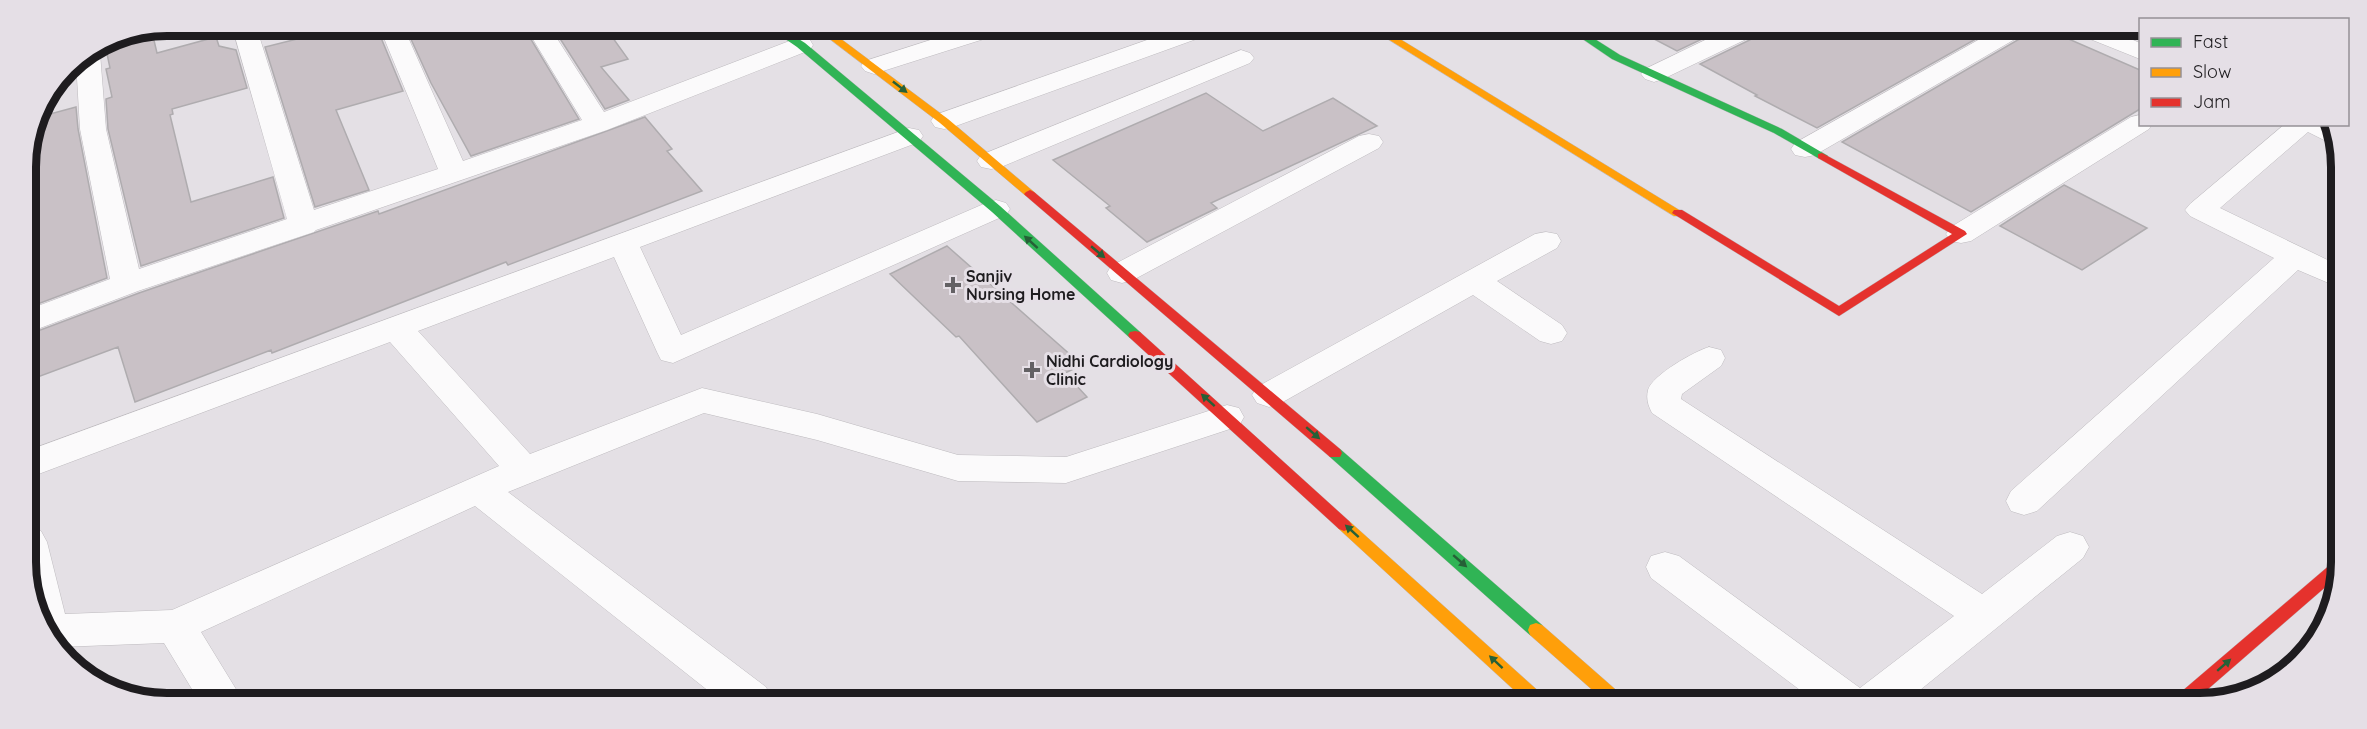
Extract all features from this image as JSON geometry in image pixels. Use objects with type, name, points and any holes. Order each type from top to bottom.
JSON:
[{"type":"street","points":[[247,36],[304,226]]},
{"type":"street","points":[[395,36],[454,173]]},
{"type":"street","points":[[543,36],[598,124]]},
{"type":"street","points":[[810,36],[909,136],[996,209],[1529,693]]},
{"type":"street","points":[[36,319],[127,284],[304,226],[598,124],[810,36],[874,66],[944,121],[1269,395],[1608,693]]},
{"type":"street","points":[[874,66],[945,36]]},
{"type":"street","points":[[944,121],[1182,36]]},
{"type":"street","points":[[1388,36],[1839,312],[2139,124]]},
{"type":"street","points":[[1584,36],[1616,57],[1778,132],[1961,234]]},
{"type":"street","points":[[1654,74],[1733,36]]},
{"type":"street","points":[[1805,148],[2002,36]]},
{"type":"street","points":[[2104,36],[2139,52]]},
{"type":"street","points":[[991,161],[1241,58]]},
{"type":"street","points":[[88,62],[93,129],[127,284]]},
{"type":"street","points":[[2300,126],[2200,210],[2331,274]]},
{"type":"street","points":[[36,462],[909,136]]},
{"type":"street","points":[[1122,273],[1369,142]]},
{"type":"street","points":[[623,243],[674,352],[996,209]]},
{"type":"street","points":[[1269,395],[1476,282],[1546,241]]},
{"type":"street","points":[[2024,501],[2295,256]]},
{"type":"street","points":[[1476,282],[1551,333]]},
{"type":"street","points":[[396,327],[525,471]]},
{"type":"street","points":[[1709,358],[1665,389],[1664,404],[1983,615]]},
{"type":"street","points":[[56,630],[175,626],[478,489],[702,400],[817,427],[958,468],[1066,470],[1227,417]]},
{"type":"street","points":[[478,489],[742,693]]},
{"type":"street","points":[[1885,693],[2070,547]]},
{"type":"street","points":[[1665,567],[1835,693]]},
{"type":"street","points":[[2192,693],[2330,574]]},
{"type":"street","points":[[38,584],[44,608]]},
{"type":"street","points":[[175,626],[217,693]]},
{"type":"building","points":[[309,36],[380,36],[403,91],[336,110],[369,190],[315,207],[265,47]]},
{"type":"building","points":[[410,36],[529,36],[579,119],[471,156],[431,83]]},
{"type":"building","points":[[558,36],[611,36],[628,59],[601,67],[629,100],[605,109]]},
{"type":"building","points":[[1648,36],[1708,36],[1677,51]]},
{"type":"building","points":[[1758,36],[1981,36],[1817,128],[1700,64]]},
{"type":"building","points":[[2062,36],[2139,70],[2139,110],[1971,212],[1842,142],[2023,37]]},
{"type":"building","points":[[153,37],[157,53],[216,37],[219,46],[236,50],[247,88],[172,109],[173,114],[170,115],[191,202],[273,177],[284,218],[141,266],[108,129],[106,99],[112,97],[106,69],[110,68],[107,51],[125,43]]},
{"type":"building","points":[[1206,93],[1263,131],[1333,98],[1377,126],[1211,203],[1217,208],[1147,242],[1106,208],[1110,206],[1053,160]]},
{"type":"building","points":[[76,107],[78,129],[107,278],[36,305],[36,159],[47,115]]},
{"type":"building","points":[[645,117],[672,149],[667,151],[702,191],[508,265],[506,262],[272,353],[271,350],[135,402],[118,347],[36,378],[36,332],[139,293],[378,211],[379,214]]},
{"type":"building","points":[[2064,185],[2147,228],[2082,270],[2000,226]]},
{"type":"building","points":[[947,246],[1082,365],[1065,373],[1087,397],[1037,422],[959,336],[956,337],[890,274]]},
{"type":"traffic: fast","points":[[787,36],[801,45],[996,209],[1135,335]]},
{"type":"traffic: fast","points":[[1584,36],[1616,57],[1778,131],[1822,156]]},
{"type":"traffic: fast","points":[[1335,453],[1536,630]]},
{"type":"traffic: slow","points":[[831,36],[944,121],[1030,194]]},
{"type":"traffic: slow","points":[[1388,36],[1678,213]]},
{"type":"traffic: slow","points":[[1344,525],[1529,693]]},
{"type":"traffic: slow","points":[[1536,630],[1608,693]]},
{"type":"traffic: jam","points":[[1678,213],[1839,312],[1961,234],[1822,156]]},
{"type":"traffic: jam","points":[[1030,194],[1335,453]]},
{"type":"traffic: jam","points":[[1135,335],[1344,525]]},
{"type":"traffic: jam","points":[[2192,693],[2330,574]]},
{"type":"place","name":"Sanjiv Nursing Home","points":[[953,285]]},
{"type":"place","name":"Nidhi Cardiology Clinic","points":[[1032,370]]}]
